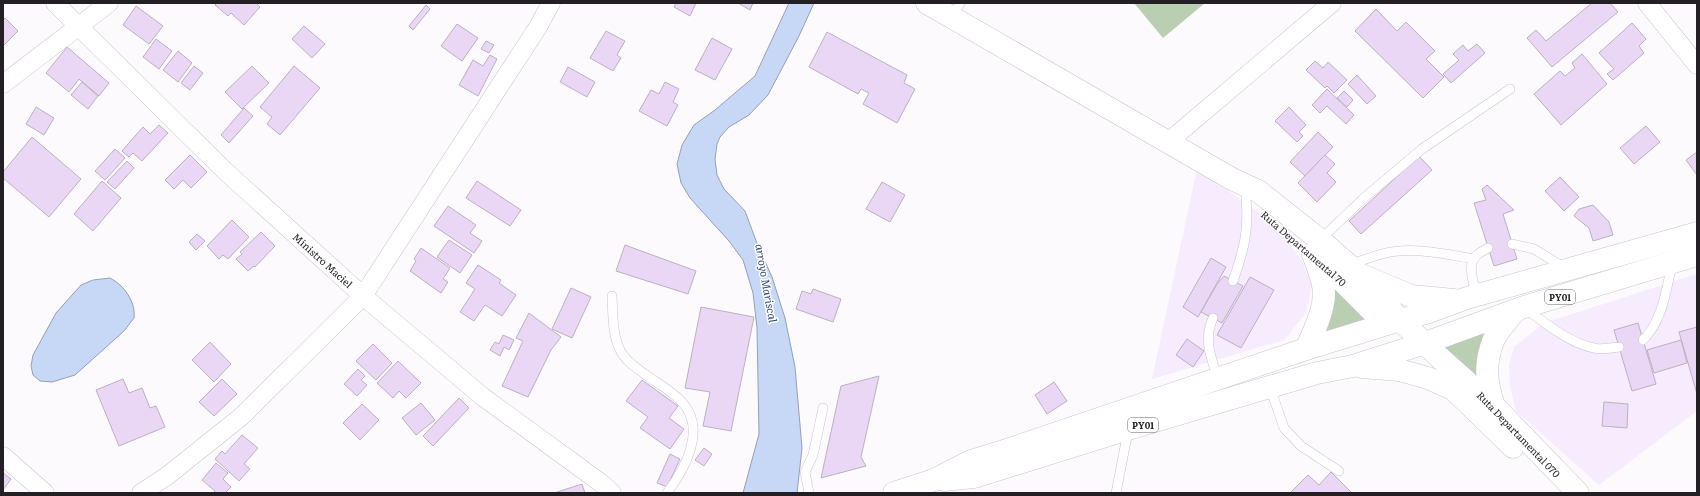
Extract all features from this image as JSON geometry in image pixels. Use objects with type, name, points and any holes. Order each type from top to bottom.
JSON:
[{"type":"main road","points":[[927,3],[956,10],[1168,142],[1232,179]]},
{"type":"main road","name":"Ruta Departamental 70","points":[[1232,179],[1258,190],[1316,247],[1335,274],[1393,322],[1417,346],[1455,390],[1559,493]]},
{"type":"main road","name":"Ruta Departamental 70","points":[[1232,179],[1246,198],[1316,247],[1354,270],[1393,322]]},
{"type":"main road","name":"PY01","points":[[904,492],[934,480],[971,461],[1004,452],[1306,350],[1426,313],[1472,297],[1697,233]]},
{"type":"main road","points":[[1306,350],[1318,323],[1324,293],[1318,266],[1316,247]]},
{"type":"main road","name":"PY01","points":[[934,480],[974,477],[1128,429],[1317,373],[1353,366],[1417,346],[1519,309],[1697,256]]},
{"type":"main road","points":[[1354,270],[1411,296],[1450,300],[1472,297]]},
{"type":"main road","points":[[1494,406],[1487,380],[1486,365],[1495,338],[1519,309]]},
{"type":"main road","name":"Ruta Departamental 070","points":[[1417,346],[1494,406],[1578,493]]},
{"type":"main road","points":[[1353,366],[1399,370],[1428,378],[1455,390]]},
{"type":"street","name":"Ministro Maciel","points":[[55,3],[224,170],[363,296],[483,397],[601,483],[612,493]]},
{"type":"street","points":[[3,84],[109,3]]},
{"type":"street","points":[[141,493],[166,476],[242,416],[363,296],[538,27],[551,3]]},
{"type":"street","points":[[1168,142],[1332,3]]},
{"type":"street","points":[[1647,3],[1697,65]]},
{"type":"street","points":[[3,456],[45,493]]},
{"type":"lane","points":[[1316,247],[1365,197],[1422,149],[1510,89]]},
{"type":"lane","points":[[1233,281],[1246,236],[1248,219],[1246,198]]},
{"type":"lane","points":[[1512,244],[1534,249],[1568,270]]},
{"type":"lane","points":[[1472,297],[1472,267],[1474,259],[1476,255],[1488,248]]},
{"type":"lane","points":[[1354,270],[1383,254],[1413,251],[1434,252],[1474,259]]},
{"type":"lane","points":[[1643,340],[1648,335],[1660,314],[1672,263]]},
{"type":"lane","points":[[612,296],[615,338],[620,351],[630,363],[682,402],[691,416],[694,435],[689,455],[677,480],[667,493]]},
{"type":"lane","points":[[1519,309],[1575,341],[1594,349],[1619,347]]},
{"type":"lane","points":[[1214,318],[1208,328],[1208,340],[1218,379]]},
{"type":"lane","points":[[1270,387],[1284,428],[1301,446],[1339,471]]},
{"type":"lane","points":[[809,493],[805,472],[813,455],[823,408]]},
{"type":"lane","points":[[1116,493],[1128,429]]},
{"type":"shaded area","points":[[1197,169],[1257,211],[1282,234],[1302,261],[1312,285],[1306,313],[1284,340],[1152,379]]},
{"type":"shaded area","points":[[1697,274],[1697,411],[1599,485],[1516,411],[1510,386],[1509,365],[1514,347],[1544,323]]},
{"type":"green space","points":[[1134,3],[1205,3],[1163,38]]},
{"type":"green space","points":[[1334,283],[1373,321],[1321,335],[1328,324],[1333,311]]},
{"type":"green space","points":[[1497,326],[1481,384],[1441,345]]},
{"type":"water","name":"arroyo Mariscal","points":[[789,3],[814,3],[799,36],[768,95],[749,115],[729,127],[720,137],[717,144],[715,159],[717,175],[724,189],[745,211],[758,246],[772,277],[785,318],[795,367],[802,448],[797,493],[743,493],[759,434],[757,328],[753,293],[743,260],[729,241],[690,198],[681,183],[677,164],[682,145],[694,125],[715,110],[755,76]]},
{"type":"water","points":[[110,278],[120,285],[131,300],[134,318],[124,331],[75,375],[52,382],[40,381],[33,375],[31,366],[33,355],[56,313],[81,285],[93,280]]},
{"type":"building","points":[[217,3],[256,3],[260,7],[244,25],[231,13],[228,16],[215,5]]},
{"type":"building","points":[[676,3],[696,3],[690,16],[674,7]]},
{"type":"building","points":[[738,3],[753,3],[750,10]]},
{"type":"building","points":[[1592,3],[1610,3],[1618,12],[1552,67],[1527,38],[1536,30],[1546,41]]},
{"type":"building","points":[[426,5],[430,9],[413,30],[409,26]]},
{"type":"building","points":[[136,6],[163,26],[149,44],[123,25]]},
{"type":"building","points":[[1376,9],[1397,31],[1406,22],[1435,51],[1426,59],[1444,77],[1423,98],[1355,31]]},
{"type":"building","points":[[5,18],[18,31],[3,46],[3,20]]},
{"type":"building","points":[[1632,23],[1646,39],[1639,46],[1644,53],[1613,80],[1607,74],[1614,69],[1599,53]]},
{"type":"building","points":[[457,24],[478,38],[462,61],[441,46]]},
{"type":"building","points":[[304,26],[325,44],[312,58],[292,39]]},
{"type":"building","points":[[606,31],[625,41],[617,55],[621,58],[613,71],[590,58]]},
{"type":"building","points":[[827,32],[907,75],[904,83],[915,89],[897,123],[863,104],[869,93],[861,89],[858,94],[809,67]]},
{"type":"building","points":[[712,38],[732,49],[715,80],[695,70]]},
{"type":"building","points":[[156,39],[172,51],[159,69],[143,57]]},
{"type":"building","points":[[486,41],[494,45],[489,53],[481,49]]},
{"type":"building","points":[[1477,44],[1485,53],[1451,83],[1443,74],[1459,60],[1453,54],[1463,45],[1468,51]]},
{"type":"building","points":[[67,47],[109,83],[99,96],[79,79],[69,92],[46,73]]},
{"type":"building","points":[[178,51],[192,63],[178,82],[163,70]]},
{"type":"building","points":[[1582,54],[1607,84],[1561,125],[1534,94],[1560,71],[1565,76],[1575,68],[1572,63]]},
{"type":"building","points":[[490,55],[497,59],[478,96],[459,85],[473,60],[483,66]]},
{"type":"building","points":[[1315,61],[1323,68],[1328,62],[1347,80],[1334,93],[1327,86],[1325,88],[1306,70]]},
{"type":"building","points":[[194,66],[203,73],[190,90],[181,83]]},
{"type":"building","points":[[252,66],[269,83],[242,109],[225,92]]},
{"type":"building","points":[[294,66],[320,88],[280,135],[267,124],[272,117],[260,107]]},
{"type":"building","points":[[568,67],[595,82],[587,97],[560,82]]},
{"type":"building","points":[[1357,75],[1376,96],[1367,104],[1348,84]]},
{"type":"building","points":[[82,82],[98,96],[88,109],[71,95]]},
{"type":"building","points":[[665,82],[679,89],[673,102],[678,105],[667,126],[639,111],[651,90],[659,94]]},
{"type":"building","points":[[1327,89],[1354,115],[1346,124],[1327,106],[1320,113],[1312,105]]},
{"type":"building","points":[[1344,91],[1353,100],[1347,107],[1337,98]]},
{"type":"building","points":[[36,107],[54,118],[44,135],[26,124]]},
{"type":"building","points":[[1289,107],[1306,125],[1299,132],[1303,136],[1297,142],[1275,121]]},
{"type":"building","points":[[244,108],[253,116],[229,143],[221,135]]},
{"type":"building","points":[[159,125],[168,133],[142,161],[133,153],[129,157],[122,151],[143,127],[150,134]]},
{"type":"building","points":[[1646,126],[1660,142],[1634,164],[1620,148]]},
{"type":"building","points":[[1318,132],[1333,147],[1305,176],[1290,162]]},
{"type":"building","points":[[32,137],[81,179],[49,217],[3,178],[3,172]]},
{"type":"building","points":[[115,149],[125,158],[105,180],[95,171]]},
{"type":"building","points":[[1697,152],[1697,175],[1686,160]]},
{"type":"building","points":[[190,155],[207,172],[191,188],[183,180],[174,189],[165,180]]},
{"type":"building","points":[[1325,155],[1335,164],[1327,173],[1336,182],[1317,202],[1298,183]]},
{"type":"building","points":[[1419,156],[1432,170],[1361,234],[1349,221]]},
{"type":"building","points":[[127,161],[134,168],[115,189],[107,182]]},
{"type":"building","points":[[1560,177],[1579,197],[1564,211],[1545,191]]},
{"type":"building","points":[[102,181],[121,198],[93,231],[74,214]]},
{"type":"building","points":[[477,181],[521,210],[510,226],[466,198]]},
{"type":"building","points":[[882,182],[905,195],[890,222],[866,209]]},
{"type":"building","points":[[1487,185],[1514,210],[1503,214],[1517,259],[1494,266],[1474,203],[1486,200],[1482,189]]},
{"type":"building","points":[[1593,205],[1609,222],[1613,235],[1593,241],[1589,228],[1574,216],[1579,209]]},
{"type":"building","points":[[448,206],[476,225],[470,233],[482,241],[474,253],[434,226]]},
{"type":"building","points":[[232,220],[249,237],[228,259],[223,255],[219,259],[207,246]]},
{"type":"building","points":[[261,232],[275,246],[255,267],[254,266],[248,271],[236,259],[242,254],[240,252]]},
{"type":"building","points":[[197,234],[205,241],[196,250],[189,242]]},
{"type":"building","points":[[449,240],[472,255],[460,273],[437,257]]},
{"type":"building","points":[[625,245],[696,271],[688,294],[616,271]]},
{"type":"building","points":[[421,248],[450,268],[443,279],[448,282],[441,293],[410,271],[416,261],[414,259]]},
{"type":"building","points":[[1211,258],[1226,267],[1198,317],[1183,307]]},
{"type":"building","points":[[478,265],[501,280],[499,283],[516,295],[502,316],[485,305],[474,321],[460,312],[475,289],[466,283]]},
{"type":"building","points":[[1224,276],[1243,286],[1222,323],[1201,312],[1217,284]]},
{"type":"building","points":[[1250,277],[1274,290],[1241,348],[1217,335]]},
{"type":"building","points":[[571,288],[591,297],[572,338],[552,329]]},
{"type":"building","points":[[813,289],[841,299],[833,322],[796,309],[802,291],[811,294]]},
{"type":"building","points":[[701,307],[754,317],[731,431],[703,426],[710,392],[685,388]]},
{"type":"building","points":[[529,313],[561,337],[551,350],[528,397],[502,386],[523,341],[516,338]]},
{"type":"building","points":[[1638,323],[1656,384],[1632,391],[1614,330]]},
{"type":"building","points":[[1697,327],[1697,394],[1679,332]]},
{"type":"building","points":[[503,335],[514,340],[509,350],[504,347],[500,356],[490,350],[495,342],[499,344]]},
{"type":"building","points":[[1187,339],[1204,351],[1193,367],[1176,355]]},
{"type":"building","points":[[1681,340],[1687,363],[1654,373],[1647,350]]},
{"type":"building","points":[[210,342],[231,364],[214,382],[192,360]]},
{"type":"building","points":[[373,344],[392,363],[376,380],[356,361]]},
{"type":"building","points":[[398,361],[421,383],[406,398],[399,391],[393,398],[377,383]]},
{"type":"building","points":[[358,369],[365,376],[361,380],[367,385],[357,396],[344,384]]},
{"type":"building","points":[[879,376],[861,457],[866,466],[821,478],[841,386]]},
{"type":"building","points":[[123,379],[129,393],[142,388],[150,408],[156,406],[165,427],[119,446],[96,390]]},
{"type":"building","points":[[222,379],[237,394],[214,416],[199,402]]},
{"type":"building","points":[[642,380],[678,406],[669,418],[684,429],[670,449],[640,428],[648,417],[626,401]]},
{"type":"building","points":[[1054,382],[1067,401],[1047,414],[1035,395]]},
{"type":"building","points":[[459,398],[469,408],[433,446],[423,436]]},
{"type":"building","points":[[1604,402],[1628,404],[1627,428],[1602,426]]},
{"type":"building","points":[[421,403],[435,420],[416,435],[402,418]]},
{"type":"building","points":[[362,404],[379,420],[360,440],[343,423]]},
{"type":"building","points":[[242,435],[258,448],[244,464],[250,469],[239,481],[215,459],[222,451],[225,454]]},
{"type":"building","points":[[704,448],[712,454],[704,466],[695,460]]},
{"type":"building","points":[[670,454],[680,459],[667,487],[657,483]]},
{"type":"building","points":[[216,463],[228,473],[223,479],[231,487],[225,493],[214,493],[215,491],[202,480]]},
{"type":"building","points":[[1331,472],[1352,493],[1290,493],[1308,475],[1319,485]]},
{"type":"building","points":[[3,473],[11,479],[3,490]]},
{"type":"building","points":[[582,484],[585,493],[554,493]]}]
